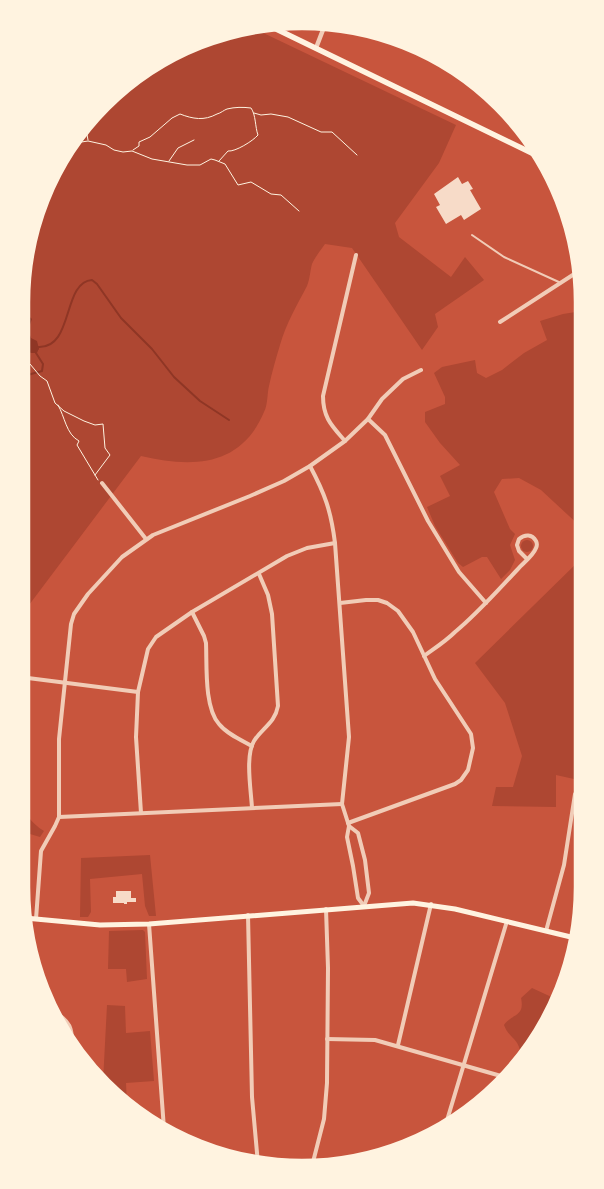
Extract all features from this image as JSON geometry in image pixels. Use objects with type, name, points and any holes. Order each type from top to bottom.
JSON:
[{"type":"main road","points":[[278,30],[531,152]]},
{"type":"main road","points":[[30,918],[100,925],[148,924],[403,903],[431,904],[571,937]]},
{"type":"street","points":[[316,48],[323,29]]},
{"type":"street","points":[[345,441],[326,417],[324,396],[356,255]]},
{"type":"street","points":[[500,322],[574,274]]},
{"type":"street","points":[[36,919],[40,851],[59,817],[59,739],[71,624],[74,614],[88,594],[122,557],[146,539],[168,528],[284,481],[310,466],[345,441],[368,419],[382,399],[403,379],[421,370]]},
{"type":"street","points":[[368,419],[384,435],[428,521],[459,572],[486,603]]},
{"type":"street","points":[[310,466],[319,481],[331,513],[336,543],[349,737],[342,804],[348,825],[347,838],[354,866],[358,898],[364,906]]},
{"type":"street","points":[[100,482],[146,539]]},
{"type":"street","points":[[424,656],[456,631],[486,603],[527,559],[535,550],[537,544],[534,538],[527,535],[520,537],[517,545],[519,551],[527,559]]},
{"type":"street","points":[[141,813],[136,737],[138,692],[148,648],[156,637],[192,612],[287,556],[307,548],[336,543]]},
{"type":"street","points":[[252,808],[249,757],[254,740],[273,720],[278,706],[272,608],[259,574]]},
{"type":"street","points":[[340,603],[378,600],[387,603],[398,611],[405,619],[441,689],[471,734],[473,742],[468,770],[461,780],[348,825]]},
{"type":"street","points":[[192,612],[206,643],[209,702],[212,713],[222,727],[252,746]]},
{"type":"street","points":[[29,678],[138,692]]},
{"type":"street","points":[[546,931],[564,865],[575,794]]},
{"type":"street","points":[[59,817],[342,804]]},
{"type":"street","points":[[348,825],[358,833],[364,860],[369,893],[364,906]]},
{"type":"street","points":[[398,1045],[431,904]]},
{"type":"street","points":[[314,1160],[324,1119],[327,1083],[328,968],[326,909]]},
{"type":"street","points":[[248,916],[252,1097],[257,1156]]},
{"type":"street","points":[[448,1118],[507,921]]},
{"type":"street","points":[[148,924],[164,1123]]},
{"type":"street","points":[[61,1017],[71,1027],[71,1033]]},
{"type":"street","points":[[327,1039],[375,1040],[398,1045],[499,1075]]},
{"type":"lane","points":[[472,235],[504,257],[561,283]]},
{"type":"path","points":[[132,151],[139,146],[139,142],[150,137],[172,118],[180,114],[186,117],[201,119],[209,118],[226,109],[237,107],[250,108],[254,113],[255,128],[258,135],[236,151],[228,151],[219,162]]},
{"type":"path","points":[[254,113],[286,117],[321,132],[332,132],[357,155]]},
{"type":"path","points":[[87,134],[88,141]]},
{"type":"path","points":[[169,161],[179,147],[194,140]]},
{"type":"path","points":[[81,142],[88,141],[106,145],[114,150],[132,151],[152,159],[195,166],[211,159],[225,164],[238,185],[251,182],[271,194],[278,194],[289,201],[299,212]]},
{"type":"path","points":[[29,363],[47,381],[55,403],[66,412],[95,425],[104,424],[105,448],[110,455],[95,474]]},
{"type":"path","points":[[58,405],[63,420],[67,423],[69,433],[79,441],[76,445],[100,482]]},
{"type":"shaded area","points":[[261,32],[456,125],[439,163],[395,223],[399,237],[451,277],[465,257],[484,280],[435,314],[438,327],[422,350],[352,248],[325,244],[312,264],[307,286],[285,330],[271,376],[265,409],[254,430],[242,444],[228,453],[213,459],[196,462],[178,462],[141,456],[29,605],[29,284],[31,266],[43,214],[57,181],[65,165],[85,136],[109,109],[136,85],[165,65],[214,43]]},
{"type":"shaded area","points":[[575,312],[575,522],[541,490],[519,478],[502,479],[494,492],[510,529],[515,534],[510,545],[515,560],[510,570],[501,579],[487,557],[482,557],[463,567],[458,563],[435,526],[427,507],[450,496],[440,476],[460,465],[440,443],[425,422],[425,412],[445,404],[445,397],[434,373],[442,367],[475,360],[477,373],[486,378],[502,370],[524,353],[547,340],[540,321]]},
{"type":"shaded area","points":[[29,316],[32,319],[29,327]]},
{"type":"shaded area","points":[[29,333],[31,338],[37,341],[39,349],[36,353],[29,352]]},
{"type":"shaded area","points":[[527,540],[533,546],[527,552],[521,546]]},
{"type":"shaded area","points":[[575,565],[575,779],[556,775],[556,807],[492,806],[496,787],[513,787],[522,756],[505,703],[475,663]]},
{"type":"shaded area","points":[[29,817],[35,825],[44,831],[40,837],[29,834]]},
{"type":"shaded area","points":[[150,855],[156,916],[149,916],[145,906],[142,874],[90,879],[91,912],[88,917],[80,917],[81,858]]},
{"type":"shaded area","points":[[143,930],[145,932],[147,979],[127,982],[126,969],[108,969],[109,931]]},
{"type":"shaded area","points":[[532,988],[552,997],[539,1024],[520,1052],[518,1045],[504,1025],[520,1012],[521,998]]},
{"type":"shaded area","points":[[107,1005],[125,1006],[126,1033],[150,1031],[154,1081],[126,1083],[127,1096],[103,1074]]},
{"type":"building","points":[[458,177],[462,184],[468,181],[473,189],[470,190],[481,209],[464,220],[461,215],[446,224],[436,207],[440,205],[434,194]]},
{"type":"building","points":[[116,891],[131,891],[131,898],[136,898],[136,902],[127,902],[127,904],[113,903]]},
{"type":"waterway","points":[[29,375],[42,371],[43,364],[36,353],[38,347],[49,345],[57,338],[76,292],[83,284],[92,280],[97,284],[121,318],[152,349],[174,377],[200,401],[229,420]]}]
